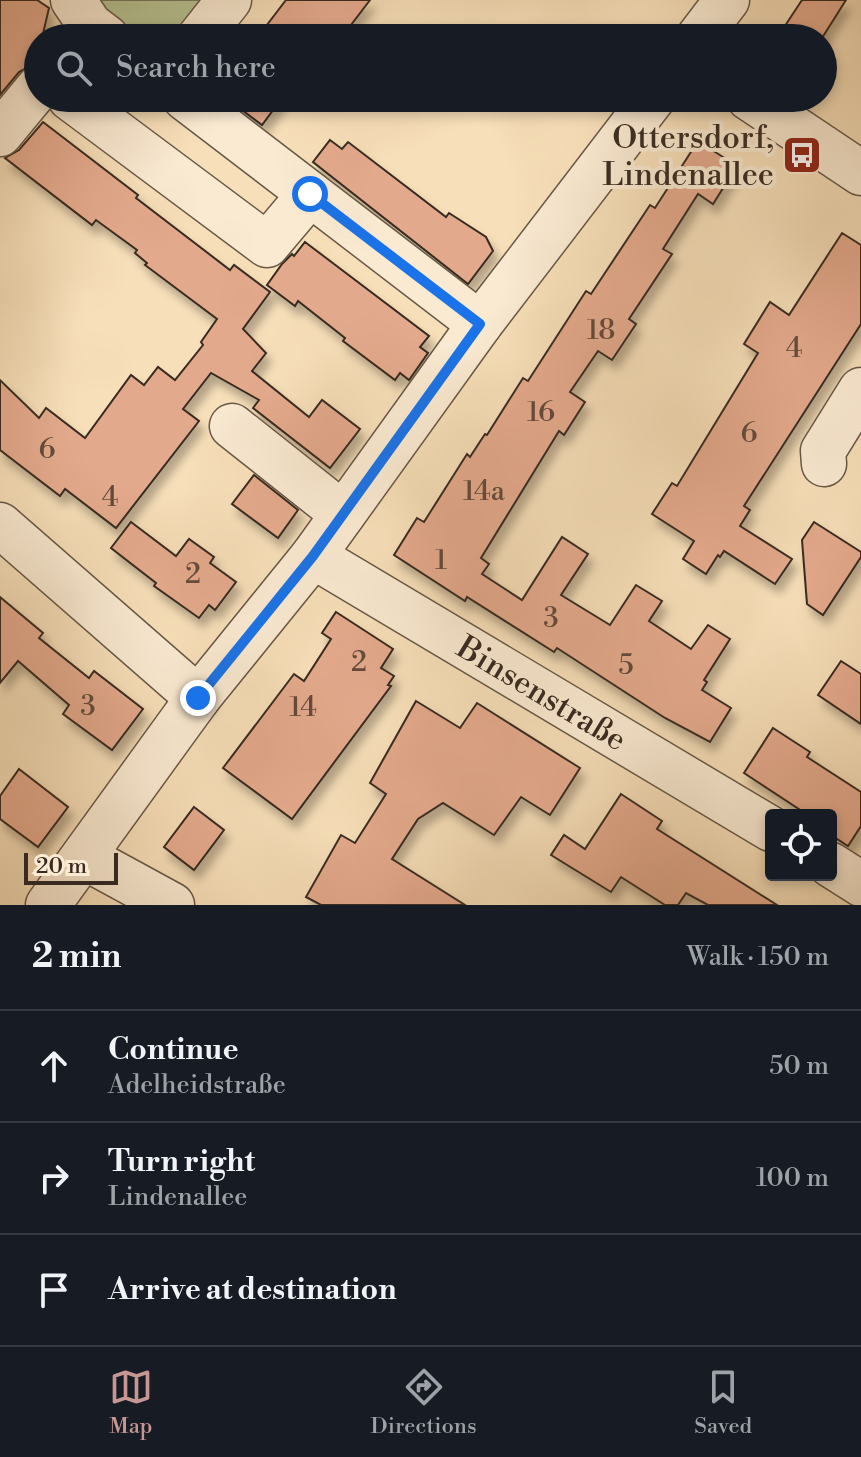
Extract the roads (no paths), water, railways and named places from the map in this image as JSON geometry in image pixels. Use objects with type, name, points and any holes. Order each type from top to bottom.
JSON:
[{"type":"street","points":[[210,24],[229,0]]},
{"type":"street","points":[[709,24],[727,0]]},
{"type":"street","points":[[0,134],[24,105]]},
{"type":"street","points":[[89,112],[267,245],[310,194]]},
{"type":"street","points":[[203,112],[480,324]]},
{"type":"street","points":[[48,905],[198,698],[313,556],[480,324],[642,112]]},
{"type":"street","points":[[770,112],[861,173]]},
{"type":"street","points":[[824,464],[823,451],[861,390]]},
{"type":"street","points":[[232,426],[343,514]]},
{"type":"street","points":[[0,525],[198,698]]},
{"type":"street","name":"Binsenstraße","points":[[313,556],[765,825]]},
{"type":"street","points":[[84,857],[172,905]]},
{"type":"street","points":[[837,869],[861,884]]},
{"type":"place","name":"Ottersdorf, Lindenallee","points":[[802,155]]}]
